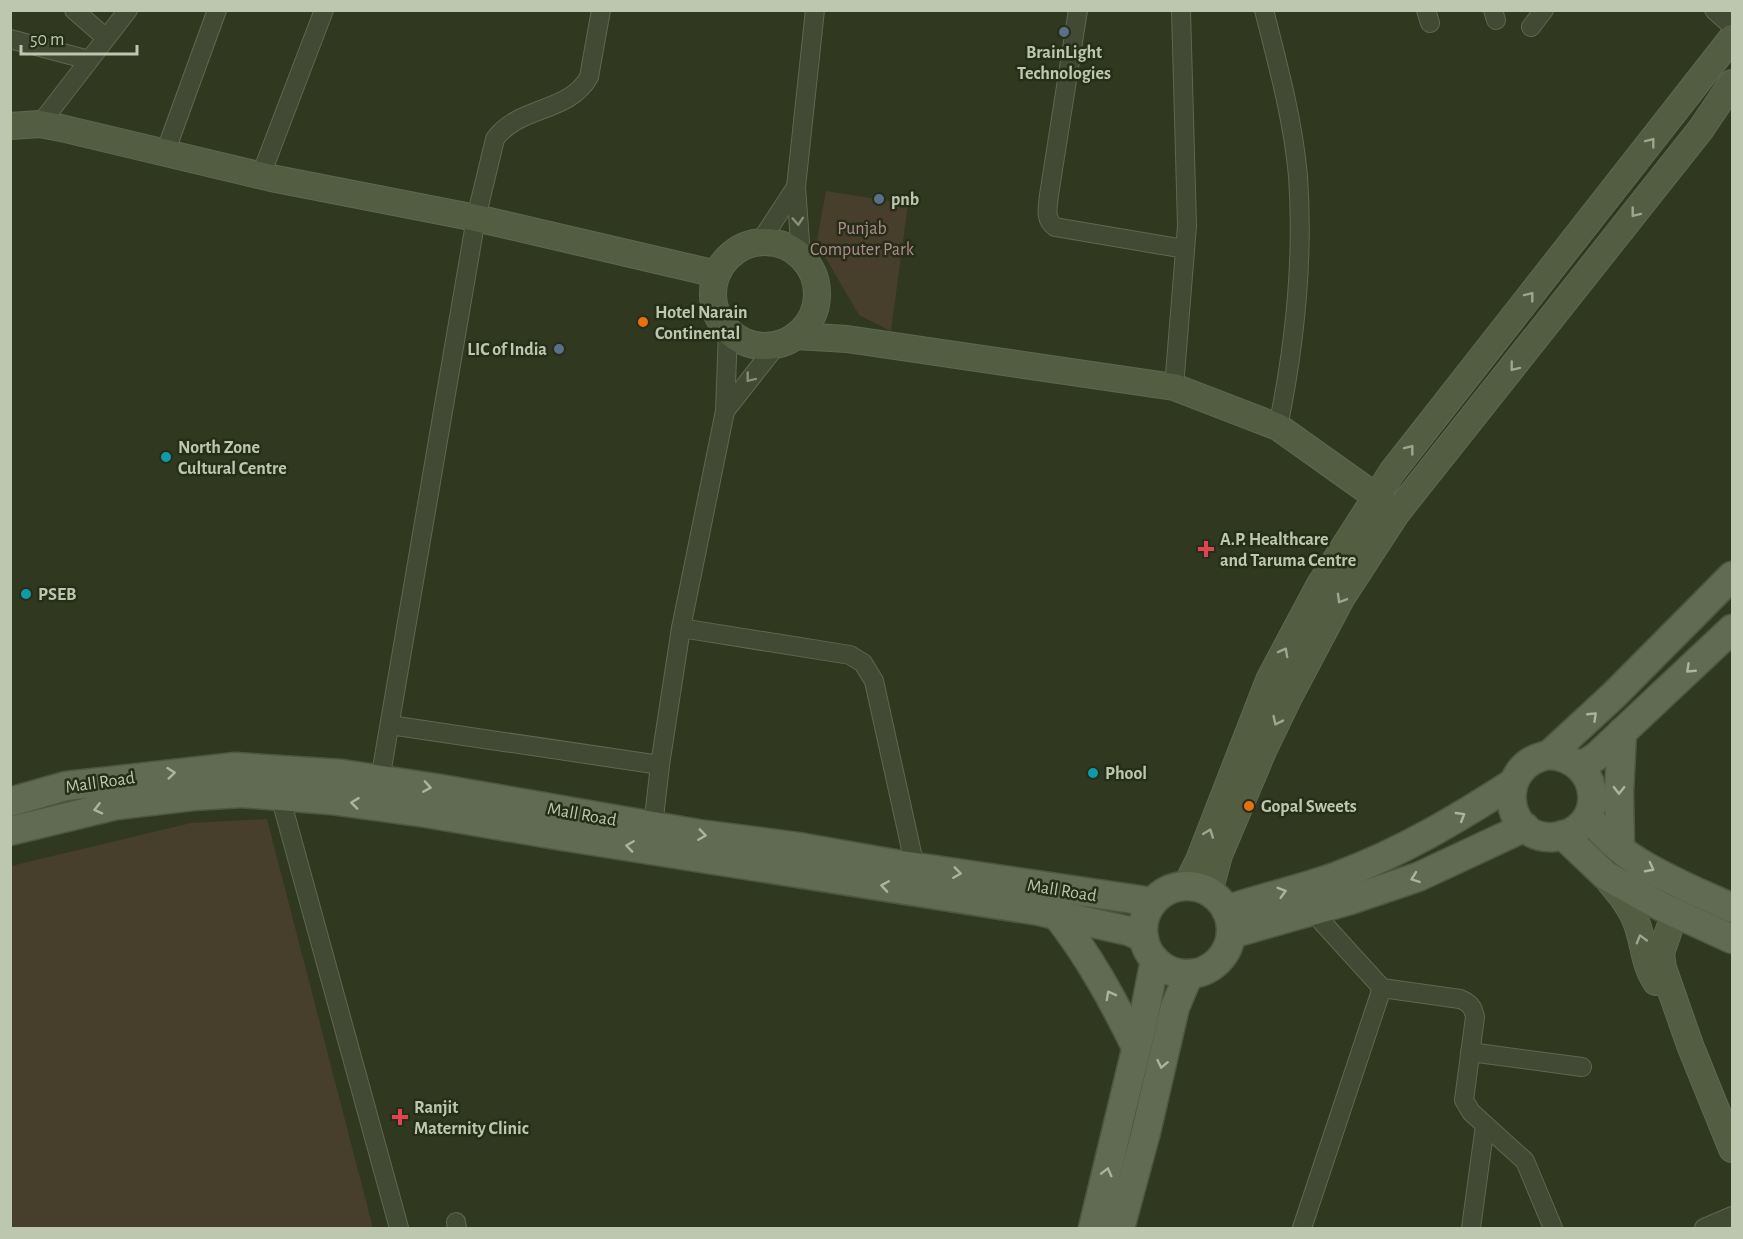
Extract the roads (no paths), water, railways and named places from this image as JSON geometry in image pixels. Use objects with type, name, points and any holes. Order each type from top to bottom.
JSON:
[{"type":"main road","points":[[1150,949],[1165,968],[1189,974],[1202,971],[1217,962],[1228,946],[1199,860],[1269,680],[1319,586],[1392,472],[1732,38]]},
{"type":"main road","points":[[1213,906],[1219,855],[1263,751],[1342,597],[1396,514],[1701,129],[1732,82]]},
{"type":"main road","points":[[10,126],[40,124],[261,175],[476,218],[717,274]]},
{"type":"main road","points":[[786,341],[804,329],[814,314],[818,291],[812,270],[793,250],[776,243],[760,242],[743,247],[726,259],[717,274],[713,293],[716,311],[728,331],[743,341],[758,346],[786,341],[847,339],[1174,387],[1278,426],[1376,496],[1396,514]]},
{"type":"main road","points":[[814,314],[847,339]]},
{"type":"main road","points":[[1549,755],[1614,695],[1732,576]]},
{"type":"main road","points":[[1580,767],[1597,756],[1732,629]]},
{"type":"main road","points":[[1620,848],[1618,793],[1622,732]]},
{"type":"main road","points":[[1549,755],[1568,758],[1580,767],[1589,779],[1593,798],[1588,818],[1572,831],[1563,835],[1543,836],[1526,827],[1514,812],[1511,792],[1513,783],[1523,766],[1531,760],[1549,755]]},
{"type":"main road","name":"Mall Road","points":[[10,802],[66,786],[235,767],[342,774],[699,834],[799,847],[1060,890],[1153,902]]},
{"type":"main road","points":[[1213,906],[1262,897],[1337,876],[1373,862],[1429,835],[1513,783]]},
{"type":"main road","name":"Mall Road","points":[[10,831],[117,805],[203,795],[242,793],[280,796],[426,813],[1056,914],[1129,931],[1150,949]]},
{"type":"main road","points":[[1588,818],[1680,899],[1732,939]]},
{"type":"main road","points":[[1093,1228],[1136,1047],[1150,949],[1144,925],[1153,902],[1173,888],[1213,906],[1312,911],[1418,877],[1526,827]]},
{"type":"main road","points":[[1563,835],[1605,876],[1623,899],[1635,919],[1654,979],[1676,1009]]},
{"type":"main road","points":[[1605,876],[1662,907],[1680,899],[1732,908]]},
{"type":"main road","points":[[1680,899],[1661,953],[1663,968],[1676,1009],[1732,1149]]},
{"type":"main road","points":[[1056,914],[1103,981],[1136,1047]]},
{"type":"main road","points":[[1120,1228],[1175,1007],[1189,974]]},
{"type":"street","points":[[74,10],[106,38]]},
{"type":"street","points":[[40,124],[128,10]]},
{"type":"street","points":[[165,153],[217,10]]},
{"type":"street","points":[[261,175],[324,10]]},
{"type":"street","points":[[380,780],[476,218],[495,139],[501,130],[513,122],[558,104],[583,87],[589,77],[601,10]]},
{"type":"street","points":[[801,256],[796,187],[815,10]]},
{"type":"street","points":[[1078,10],[1049,195],[1047,217],[1050,224],[1055,227],[1185,249]]},
{"type":"street","points":[[1174,387],[1187,226],[1181,10]]},
{"type":"street","points":[[1264,10],[1285,93],[1298,175],[1299,280],[1289,371],[1278,426]]},
{"type":"street","points":[[1531,27],[1544,10]]},
{"type":"street","points":[[1714,10],[1732,26]]},
{"type":"street","points":[[10,39],[89,60]]},
{"type":"street","points":[[760,242],[796,187]]},
{"type":"street","points":[[653,826],[681,628],[725,411],[728,331]]},
{"type":"street","points":[[725,411],[786,341]]},
{"type":"street","points":[[681,628],[850,655],[863,663],[874,681],[915,867]]},
{"type":"street","points":[[390,725],[660,765]]},
{"type":"street","points":[[280,796],[399,1228]]},
{"type":"street","points":[[1312,911],[1382,988],[1468,1002],[1474,1010],[1475,1017],[1464,1100],[1471,1113],[1525,1161],[1553,1228]]},
{"type":"street","points":[[1302,1228],[1382,988]]},
{"type":"street","points":[[1470,1052],[1582,1067]]},
{"type":"street","points":[[1471,1228],[1485,1125]]},
{"type":"street","points":[[1704,1228],[1732,1216]]},
{"type":"place","name":"BrainLight Technologies","points":[[1064,32]]},
{"type":"place","name":"pnb","points":[[879,199]]},
{"type":"place","name":"Hotel Narain Continental","points":[[643,322]]},
{"type":"place","name":"LIC of India","points":[[559,349]]},
{"type":"place","name":"North Zone Cultural Centre","points":[[166,457]]},
{"type":"place","name":"A.P. Healthcare and Taruma Centre","points":[[1206,549]]},
{"type":"place","name":"PSEB","points":[[26,594]]},
{"type":"place","name":"Phool","points":[[1093,773]]},
{"type":"place","name":"Gopal Sweets","points":[[1249,806]]},
{"type":"place","name":"Ranjit Maternity Clinic","points":[[400,1117]]},
{"type":"park label","name":"Punjab Computer Park","points":[[862,238]]}]
